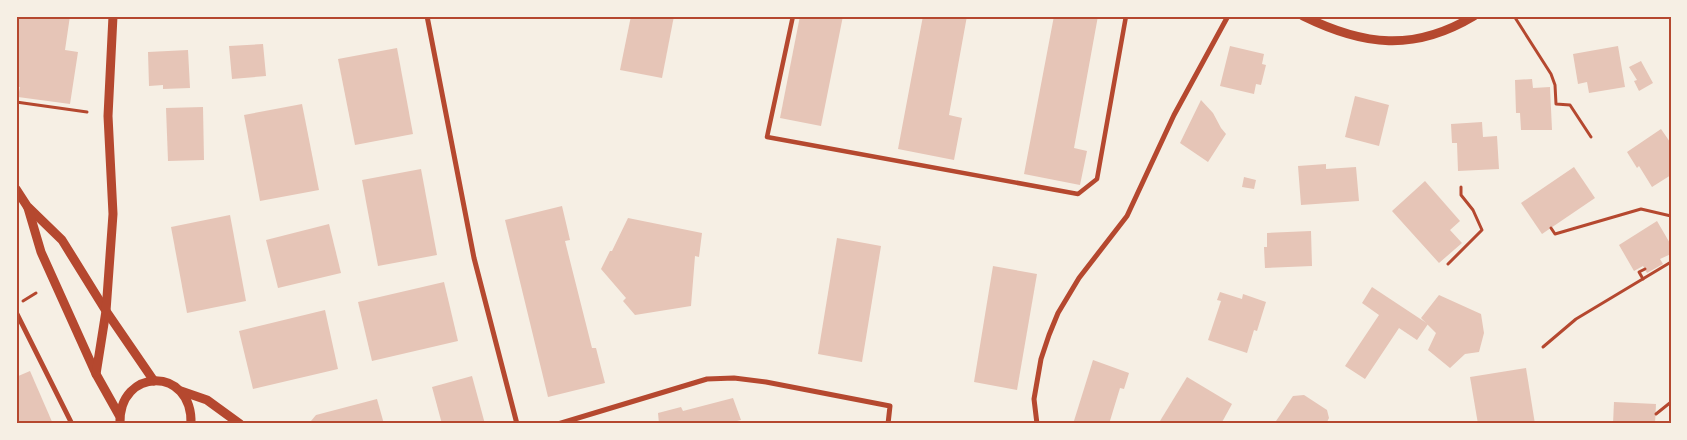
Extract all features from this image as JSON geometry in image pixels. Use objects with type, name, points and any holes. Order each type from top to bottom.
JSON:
[{"type":"street","points":[[96,374],[106,311],[113,214],[108,116],[113,16]]},
{"type":"street","points":[[427,16],[474,258],[517,424]]},
{"type":"street","points":[[792,16],[767,137],[1078,194],[1096,179],[1126,16]]},
{"type":"street","points":[[1037,424],[1034,398],[1041,359],[1058,313],[1079,278],[1127,216],[1174,115],[1228,16]]},
{"type":"street","points":[[1303,16],[1346,34],[1385,41],[1411,41],[1430,37],[1457,26],[1474,16]]},
{"type":"street","points":[[16,189],[27,206],[62,240],[106,311],[154,381]]},
{"type":"street","points":[[27,206],[41,252],[96,374],[120,419]]},
{"type":"street","points":[[16,312],[72,424]]},
{"type":"street","points":[[558,424],[707,380],[734,378],[766,382],[890,406],[888,424]]},
{"type":"street","points":[[120,419],[122,404],[127,395],[134,388],[154,381],[166,382],[181,391],[207,400],[240,424]]},
{"type":"street","points":[[181,391],[188,401],[192,413],[191,424]]},
{"type":"path","points":[[1514,16],[1551,74],[1555,84],[1556,104],[1570,105],[1590,137]]},
{"type":"path","points":[[16,102],[87,112]]},
{"type":"path","points":[[1448,264],[1482,230],[1473,210],[1460,195],[1461,187]]},
{"type":"path","points":[[1551,228],[1555,234],[1641,209],[1671,216]]},
{"type":"path","points":[[1543,348],[1576,319],[1671,262]]},
{"type":"path","points":[[1643,279],[1639,272],[1645,269]]},
{"type":"path","points":[[1656,414],[1671,402]]},
{"type":"building","points":[[16,16],[70,16],[65,50],[78,52],[70,104],[18,97],[20,87],[16,87]]},
{"type":"building","points":[[631,16],[674,16],[662,78],[620,70]]},
{"type":"building","points":[[800,16],[843,16],[821,126],[780,118]]},
{"type":"building","points":[[923,16],[967,16],[949,115],[962,118],[954,160],[898,149]]},
{"type":"building","points":[[1054,16],[1098,16],[1074,148],[1087,151],[1080,185],[1024,174]]},
{"type":"building","points":[[263,44],[266,76],[232,79],[229,46]]},
{"type":"building","points":[[1230,46],[1264,54],[1262,64],[1266,65],[1261,85],[1256,84],[1254,94],[1220,86]]},
{"type":"building","points":[[1618,46],[1625,87],[1589,93],[1587,82],[1578,84],[1573,54]]},
{"type":"building","points":[[397,48],[413,134],[355,145],[338,59]]},
{"type":"building","points":[[188,50],[190,88],[163,89],[163,85],[149,86],[148,52]]},
{"type":"building","points":[[1641,61],[1653,83],[1639,91],[1634,81],[1637,80],[1629,67]]},
{"type":"building","points":[[1532,79],[1533,88],[1550,87],[1552,130],[1521,130],[1520,113],[1516,113],[1515,80]]},
{"type":"building","points":[[1355,96],[1389,105],[1379,146],[1345,137]]},
{"type":"building","points":[[1201,100],[1213,113],[1226,134],[1208,162],[1180,143]]},
{"type":"building","points":[[302,104],[319,190],[260,201],[244,115]]},
{"type":"building","points":[[203,107],[204,160],[168,161],[166,108]]},
{"type":"building","points":[[1482,122],[1483,137],[1497,136],[1499,169],[1458,171],[1457,143],[1452,143],[1451,124]]},
{"type":"building","points":[[1661,129],[1671,141],[1671,175],[1652,187],[1639,166],[1637,168],[1627,152]]},
{"type":"building","points":[[1326,164],[1326,169],[1356,167],[1359,201],[1301,205],[1298,166]]},
{"type":"building","points":[[1574,167],[1595,198],[1542,234],[1521,203]]},
{"type":"building","points":[[421,169],[437,255],[378,266],[362,180]]},
{"type":"building","points":[[1244,177],[1256,180],[1254,189],[1242,187]]},
{"type":"building","points":[[1425,181],[1460,221],[1450,230],[1462,243],[1439,263],[1392,211]]},
{"type":"building","points":[[562,206],[570,240],[565,241],[592,348],[596,348],[605,383],[548,397],[505,220]]},
{"type":"building","points":[[230,215],[246,301],[187,313],[171,227]]},
{"type":"building","points":[[628,218],[702,233],[699,257],[695,256],[691,306],[635,315],[623,301],[626,298],[601,269]]},
{"type":"building","points":[[1657,221],[1671,245],[1671,254],[1660,259],[1663,264],[1647,273],[1643,266],[1634,271],[1619,245]]},
{"type":"building","points":[[329,224],[341,273],[278,288],[266,240]]},
{"type":"building","points":[[1311,231],[1312,266],[1265,268],[1264,247],[1267,247],[1267,233]]},
{"type":"building","points":[[837,238],[881,246],[862,362],[818,354]]},
{"type":"building","points":[[993,266],[1037,274],[1017,390],[974,382]]},
{"type":"building","points":[[444,282],[458,341],[372,361],[358,302]]},
{"type":"building","points":[[1372,287],[1428,324],[1417,340],[1399,328],[1365,379],[1345,366],[1379,315],[1362,303]]},
{"type":"building","points":[[1220,292],[1242,299],[1243,294],[1266,302],[1257,331],[1254,330],[1247,353],[1208,340],[1221,301],[1217,300]]},
{"type":"building","points":[[1439,295],[1481,314],[1484,333],[1479,352],[1465,354],[1450,368],[1428,350],[1436,333],[1421,318]]},
{"type":"building","points":[[325,310],[338,369],[253,389],[239,331]]},
{"type":"building","points":[[1093,360],[1129,373],[1124,389],[1120,388],[1109,424],[1073,424]]},
{"type":"building","points":[[1526,368],[1535,424],[1478,424],[1470,377]]},
{"type":"building","points":[[30,371],[53,424],[16,424],[16,377]]},
{"type":"building","points":[[472,376],[485,424],[442,424],[432,387]]},
{"type":"building","points":[[1187,377],[1232,404],[1221,424],[1163,424],[1160,421]]},
{"type":"building","points":[[1304,395],[1327,410],[1329,418],[1326,424],[1274,424],[1293,396]]},
{"type":"building","points":[[733,398],[741,420],[737,421],[738,424],[659,424],[658,413],[681,407],[683,411]]},
{"type":"building","points":[[377,399],[384,424],[314,424],[311,421],[316,415]]},
{"type":"building","points":[[1614,402],[1656,404],[1655,424],[1613,424]]}]
